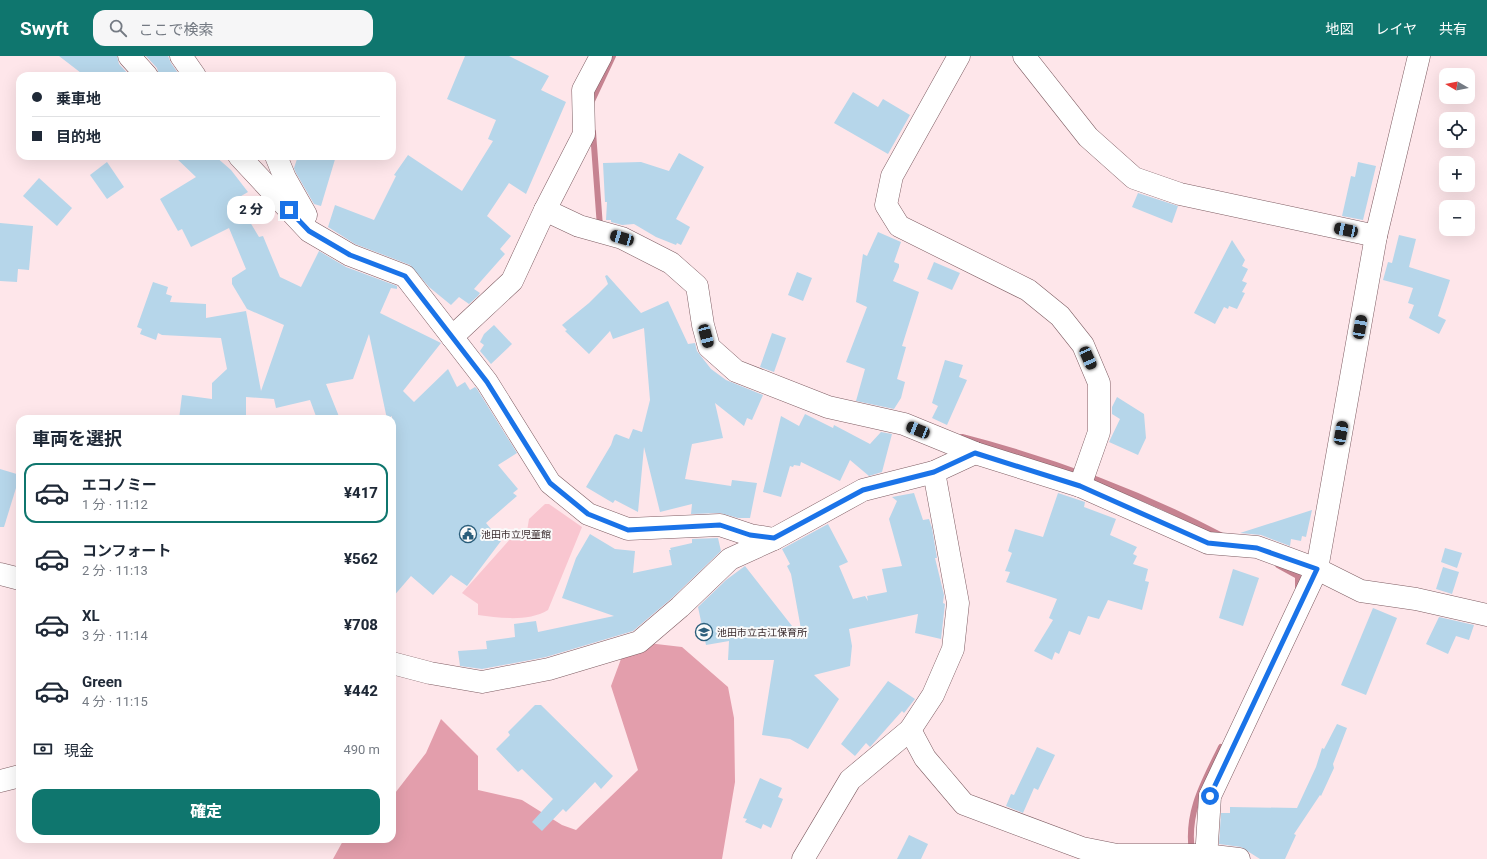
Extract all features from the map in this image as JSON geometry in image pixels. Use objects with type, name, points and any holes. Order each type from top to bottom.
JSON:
[{"type":"street","points":[[129,56],[143,72]]},
{"type":"street","points":[[181,56],[192,72]]},
{"type":"street","points":[[452,337],[512,281],[545,210],[584,134],[582,90],[601,56]]},
{"type":"street","points":[[958,56],[892,176],[886,205],[899,226],[1028,290],[1060,316],[1083,345],[1099,383],[1099,432],[1080,486]]},
{"type":"street","points":[[1024,56],[1088,137],[1134,178],[1180,194],[1376,236]]},
{"type":"street","points":[[1206,857],[1210,796],[1317,569],[1376,236],[1419,56]]},
{"type":"street","points":[[243,160],[309,231],[350,255],[405,276],[487,382],[550,483],[588,514],[628,530],[720,525],[750,535],[774,538]]},
{"type":"street","points":[[277,160],[284,178],[308,220],[309,231]]},
{"type":"street","points":[[545,210],[580,226],[622,238],[671,263],[697,286],[703,325],[709,347],[736,371],[828,407],[904,424],[975,453],[1080,486],[1208,543],[1257,548],[1317,569],[1361,591],[1416,599],[1487,615]]},
{"type":"street","points":[[396,664],[430,673],[482,682],[549,669],[639,642],[680,607],[730,559],[774,538],[863,490],[934,472],[975,453]]},
{"type":"street","points":[[802,859],[850,780],[910,730],[933,695],[953,649],[958,603],[934,472]]},
{"type":"street","points":[[0,574],[16,578]]},
{"type":"street","points":[[910,730],[925,758],[964,804],[1082,848],[1116,855],[1239,859]]},
{"type":"street","points":[[0,781],[16,777]]},
{"type":"shaded area","points":[[545,504],[549,504],[582,527],[548,610],[540,614],[523,618],[478,615],[478,604],[462,593],[512,537],[526,537],[529,519]]},
{"type":"shaded area","points":[[639,642],[682,647],[728,687],[734,718],[735,782],[722,859],[333,859],[342,843],[396,843],[396,792],[426,753],[441,719],[478,756],[478,790],[522,800],[562,825],[576,830],[638,770],[611,686],[621,659]]},
{"type":"building","points":[[59,56],[117,56],[119,64],[126,72],[80,72]]},
{"type":"building","points":[[146,56],[168,56],[177,72],[158,72],[157,68]]},
{"type":"building","points":[[465,56],[509,56],[549,76],[541,90],[566,102],[526,194],[509,183],[487,216],[511,236],[500,249],[505,254],[474,289],[480,293],[478,296],[469,304],[459,297],[451,305],[429,287],[410,265],[355,244],[328,227],[335,205],[374,220],[396,176],[394,175],[408,155],[462,191],[493,141],[488,139],[496,120],[447,99]]},
{"type":"building","points":[[853,92],[878,107],[883,99],[910,115],[888,154],[834,123]]},
{"type":"building","points":[[679,153],[704,167],[676,219],[690,227],[681,245],[677,243],[676,245],[656,237],[634,224],[622,225],[611,222],[611,220],[606,220],[607,202],[605,202],[603,163],[641,162],[669,171]]},
{"type":"building","points":[[178,160],[220,160],[231,170],[248,192],[236,199],[259,237],[263,236],[280,277],[301,287],[319,251],[346,267],[397,286],[397,289],[391,288],[380,313],[441,343],[403,391],[414,402],[448,369],[457,387],[465,382],[470,390],[475,387],[477,389],[517,453],[498,465],[518,489],[513,493],[517,496],[486,523],[501,541],[467,586],[451,575],[433,595],[411,576],[396,593],[396,415],[386,415],[369,334],[353,379],[326,384],[338,415],[316,415],[310,400],[276,408],[274,399],[246,397],[246,415],[180,415],[182,395],[212,399],[212,383],[227,369],[221,338],[162,335],[158,333],[156,340],[140,334],[142,329],[137,327],[153,282],[168,287],[166,294],[172,296],[170,302],[206,304],[206,318],[246,311],[261,391],[284,325],[247,309],[232,284],[232,278],[246,269],[229,228],[191,247],[182,229],[178,231],[160,199],[196,177]]},
{"type":"building","points":[[297,160],[335,160],[321,206],[314,204],[294,168]]},
{"type":"building","points":[[107,162],[124,187],[107,199],[90,175]]},
{"type":"building","points":[[1358,162],[1376,166],[1363,220],[1342,216],[1351,176],[1355,177]]},
{"type":"building","points":[[39,178],[72,208],[57,226],[23,196]]},
{"type":"building","points":[[1138,193],[1178,206],[1172,223],[1132,207]]},
{"type":"building","points":[[0,223],[33,226],[29,270],[18,269],[17,282],[0,281]]},
{"type":"building","points":[[878,232],[901,242],[894,262],[899,264],[899,267],[893,281],[919,292],[902,346],[906,347],[897,379],[905,382],[901,398],[894,409],[856,401],[865,369],[846,362],[867,307],[856,302],[863,254],[867,256]]},
{"type":"building","points":[[1399,235],[1416,239],[1409,267],[1450,280],[1438,316],[1446,320],[1439,334],[1409,318],[1414,305],[1408,303],[1413,288],[1383,280],[1388,262],[1392,263]]},
{"type":"building","points":[[1232,240],[1245,260],[1242,266],[1248,269],[1242,281],[1247,283],[1242,292],[1245,293],[1237,309],[1229,306],[1228,309],[1224,307],[1215,324],[1194,313]]},
{"type":"building","points":[[934,262],[960,273],[952,290],[927,279]]},
{"type":"building","points":[[797,272],[812,278],[803,301],[788,295]]},
{"type":"building","points":[[607,275],[641,313],[668,301],[688,344],[695,343],[697,351],[711,369],[726,380],[763,395],[752,420],[747,418],[744,426],[715,403],[723,438],[692,444],[685,479],[731,486],[732,480],[757,483],[750,518],[738,518],[720,513],[691,514],[692,504],[660,512],[644,447],[638,512],[615,500],[613,503],[586,487],[616,434],[629,439],[633,429],[642,432],[650,400],[644,328],[613,339],[610,331],[589,354],[565,331],[567,330],[562,325],[589,303],[608,284],[605,276]]},
{"type":"building","points":[[494,325],[512,344],[491,364],[480,351],[484,345],[480,342],[484,334]]},
{"type":"building","points":[[772,333],[786,338],[774,372],[760,367]]},
{"type":"building","points":[[945,360],[963,365],[959,377],[967,380],[947,425],[932,418],[938,406],[932,403]]},
{"type":"building","points":[[1117,397],[1144,414],[1146,438],[1138,455],[1109,442],[1120,419],[1112,414],[1112,407]]},
{"type":"building","points":[[805,414],[833,428],[834,425],[870,444],[881,432],[892,434],[882,472],[869,476],[850,460],[840,481],[801,462],[800,466],[790,466],[781,497],[763,492],[781,416],[799,426]]},
{"type":"building","points":[[0,469],[16,474],[16,488],[4,527],[0,527]]},
{"type":"building","points":[[914,493],[923,520],[929,519],[932,528],[937,558],[935,558],[944,595],[943,603],[945,604],[941,639],[915,633],[918,614],[849,629],[852,646],[850,666],[814,675],[839,699],[808,749],[790,739],[762,735],[774,660],[728,660],[729,641],[706,645],[698,607],[726,580],[745,566],[803,640],[791,574],[787,566],[790,564],[782,549],[828,524],[848,562],[839,566],[853,599],[865,596],[868,601],[867,596],[887,592],[882,569],[902,566],[889,519],[897,501],[892,497]]},
{"type":"building","points":[[1058,493],[1085,502],[1084,507],[1116,519],[1110,535],[1137,547],[1133,554],[1137,556],[1133,564],[1148,569],[1145,581],[1149,582],[1142,610],[1108,600],[1099,619],[1088,616],[1080,635],[1069,631],[1059,654],[1055,652],[1052,660],[1034,651],[1053,620],[1049,618],[1057,599],[1006,582],[1010,572],[1005,571],[1012,553],[1008,551],[1015,529],[1043,537]]},
{"type":"building","points":[[1312,510],[1306,537],[1302,536],[1301,541],[1291,539],[1290,546],[1261,535],[1240,533]]},
{"type":"building","points":[[590,534],[615,549],[635,551],[633,573],[672,565],[669,550],[671,550],[670,548],[692,543],[692,539],[718,538],[721,551],[672,598],[633,631],[546,657],[482,669],[460,666],[458,651],[487,649],[486,641],[515,637],[514,624],[536,621],[538,632],[614,616],[562,598],[576,558]]},
{"type":"building","points":[[1445,548],[1462,553],[1457,568],[1441,562]]},
{"type":"building","points":[[1443,567],[1459,572],[1452,594],[1436,589]]},
{"type":"building","points":[[1233,569],[1259,578],[1243,626],[1219,618]]},
{"type":"building","points":[[1373,608],[1397,618],[1366,695],[1341,685]]},
{"type":"building","points":[[1439,617],[1474,625],[1469,640],[1456,636],[1448,654],[1426,644]]},
{"type":"building","points":[[888,681],[915,699],[904,713],[902,711],[870,747],[866,743],[855,756],[841,744]]},
{"type":"building","points":[[535,705],[541,705],[613,776],[601,789],[595,782],[566,812],[563,809],[542,831],[532,822],[553,799],[522,769],[518,772],[496,749],[510,735],[508,732]]},
{"type":"building","points":[[1337,724],[1347,728],[1333,764],[1334,768],[1321,796],[1320,795],[1294,834],[1296,835],[1285,859],[1260,859],[1241,847],[1219,844],[1221,813],[1230,813],[1230,807],[1297,808],[1316,767],[1322,748],[1324,749]]},
{"type":"building","points":[[1037,747],[1055,755],[1038,790],[1034,788],[1023,813],[1006,806],[1011,794],[1014,795]]},
{"type":"building","points":[[760,778],[782,788],[778,797],[783,799],[771,828],[763,824],[761,829],[745,822],[747,819],[743,818]]},
{"type":"building","points":[[909,835],[928,844],[921,859],[897,859]]},
{"type":"waterway","points":[[591,103],[613,56]]},
{"type":"waterway","points":[[593,132],[600,227]]},
{"type":"waterway","points":[[962,437],[1029,456],[1127,491],[1222,536]]},
{"type":"waterway","points":[[1278,565],[1298,576],[1298,590]]},
{"type":"waterway","points":[[1192,852],[1191,837],[1194,810],[1203,785],[1221,747]]},
{"type":"place","name":"池田市立児童館","points":[[468,534]]},
{"type":"place","name":"池田市立古江保育所","points":[[704,632]]},
{"type":"route","points":[[289,210],[309,231],[350,255],[405,276],[487,382],[550,483],[588,514],[628,530],[700,528],[720,525],[750,535],[774,538],[863,490],[934,472],[975,453],[1080,486],[1208,543],[1257,548],[1317,569],[1210,796]]}]
